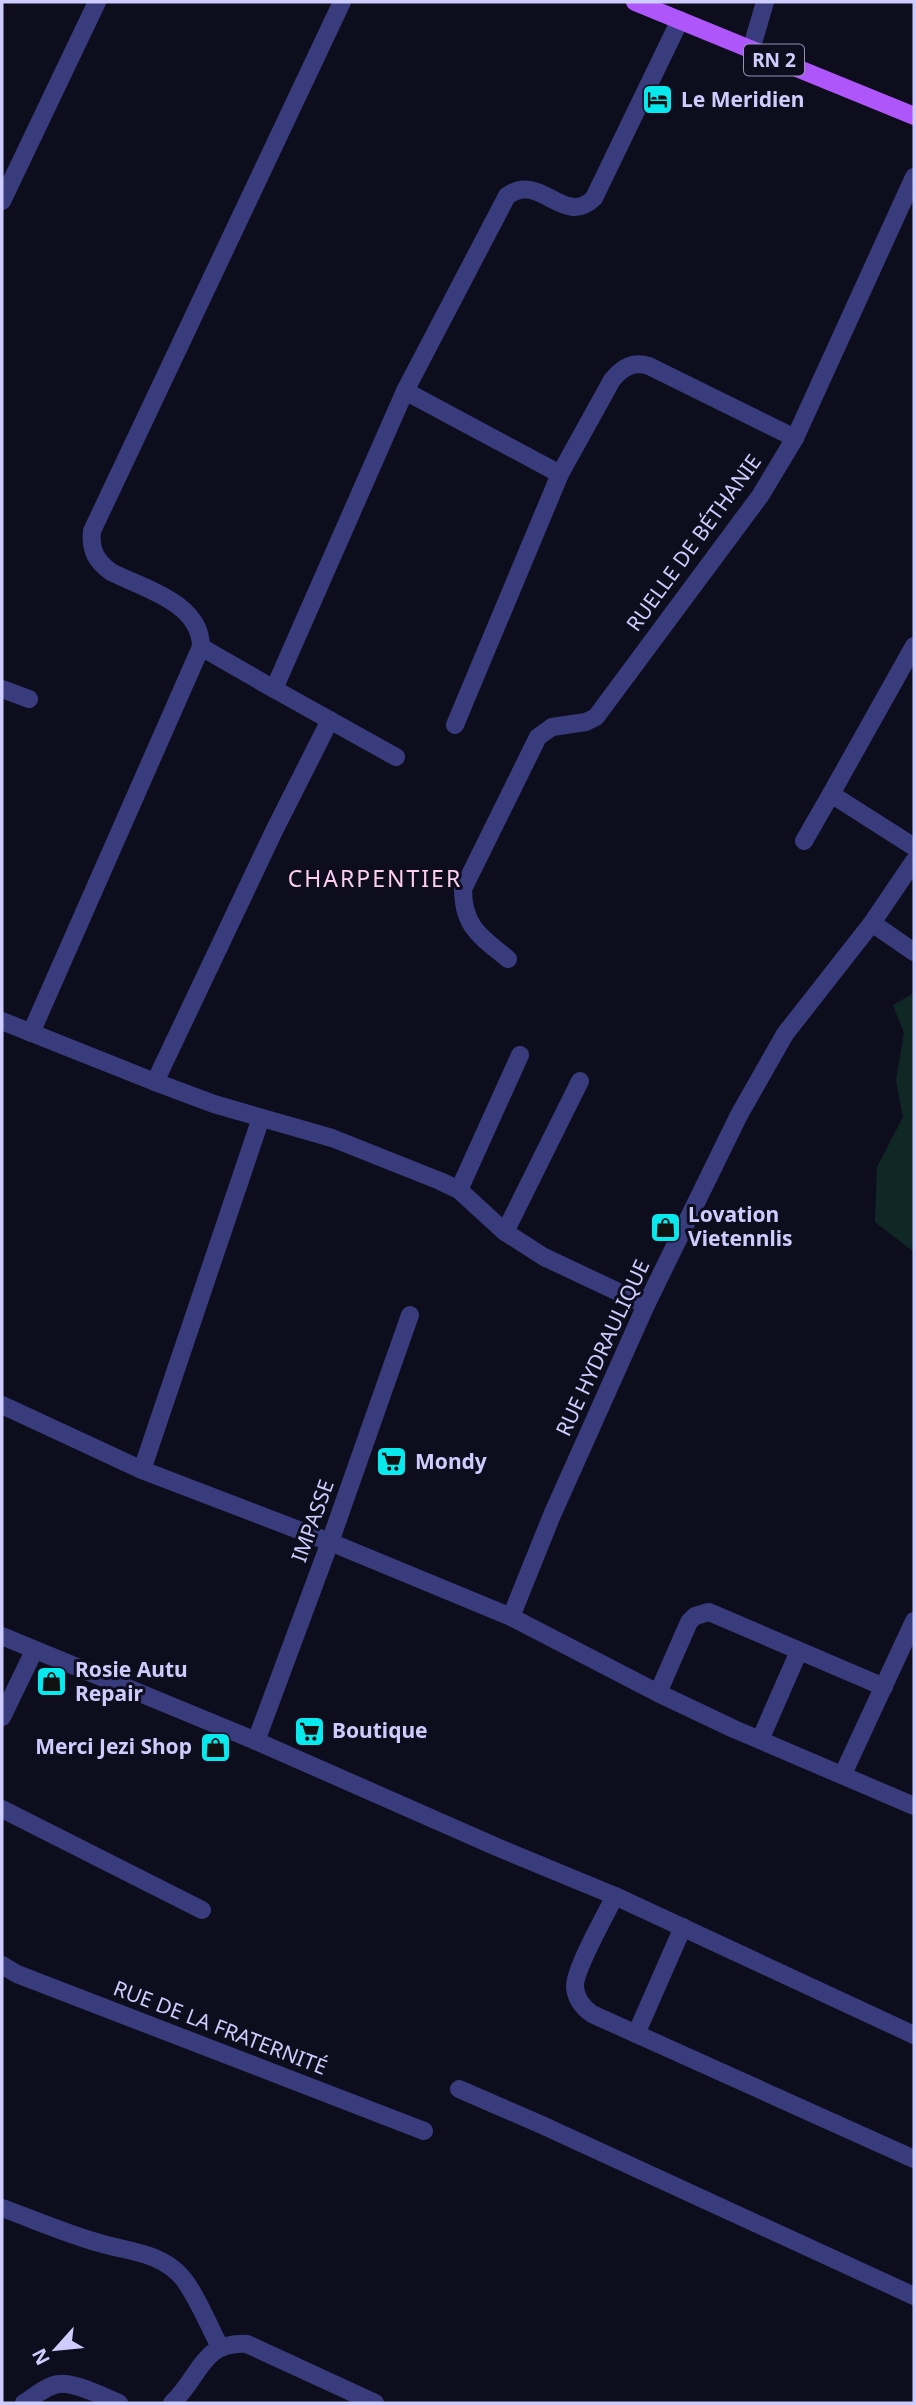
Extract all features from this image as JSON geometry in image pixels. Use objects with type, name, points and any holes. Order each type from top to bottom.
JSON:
[{"type":"main road","name":"RN 2","points":[[635,2],[914,116]]},
{"type":"street","points":[[2,201],[97,2]]},
{"type":"street","points":[[32,1033],[201,647],[201,633],[193,618],[180,606],[101,565],[94,554],[92,531],[342,2]]},
{"type":"street","points":[[751,50],[765,2]]},
{"type":"street","points":[[274,689],[404,391],[507,196],[515,190],[525,188],[570,208],[587,205],[594,198],[680,20]]},
{"type":"street","name":"RUELLE DE BÉTHANIE","points":[[508,959],[470,926],[463,907],[463,890],[538,737],[552,727],[586,722],[596,717],[760,496],[795,438],[914,177]]},
{"type":"street","points":[[455,725],[560,474],[612,380],[628,365],[639,363],[795,438]]},
{"type":"street","points":[[404,391],[560,474]]},
{"type":"street","points":[[804,841],[914,646]]},
{"type":"street","points":[[201,647],[396,757]]},
{"type":"street","points":[[2,689],[29,699]]},
{"type":"street","points":[[155,1082],[330,719]]},
{"type":"street","points":[[831,794],[914,847]]},
{"type":"street","name":"RUE HYDRAULIQUE","points":[[511,1617],[552,1515],[646,1306],[739,1115],[785,1034],[872,923],[914,861]]},
{"type":"street","points":[[872,923],[914,952]]},
{"type":"street","points":[[2,1021],[155,1082],[261,1118],[332,1138],[459,1190],[505,1232],[544,1257],[646,1306]]},
{"type":"street","points":[[459,1190],[520,1055]]},
{"type":"street","points":[[505,1232],[580,1081]]},
{"type":"street","points":[[142,1470],[261,1118]]},
{"type":"street","name":"IMPASSE","points":[[256,1741],[410,1315]]},
{"type":"street","points":[[2,1405],[142,1470],[330,1542],[511,1617],[658,1693],[760,1740],[914,1804]]},
{"type":"street","points":[[658,1693],[689,1622],[695,1616],[709,1612],[884,1687]]},
{"type":"street","points":[[844,1774],[914,1621]]},
{"type":"street","points":[[2,1636],[256,1741],[615,1896],[914,2035]]},
{"type":"street","points":[[2,1717],[34,1651]]},
{"type":"street","points":[[760,1740],[799,1651]]},
{"type":"street","points":[[2,1810],[202,1910]]},
{"type":"street","points":[[615,1896],[575,1978],[577,1998],[583,2008],[914,2159]]},
{"type":"street","points":[[636,2034],[683,1927]]},
{"type":"street","name":"RUE DE LA FRATERNITÉ","points":[[2,1965],[18,1974],[424,2131]]},
{"type":"street","points":[[458,2090],[554,2131],[914,2296]]},
{"type":"street","points":[[2,2208],[103,2244],[140,2251],[167,2265],[189,2286],[220,2347]]},
{"type":"street","points":[[172,2403],[209,2355],[220,2347],[233,2343],[247,2344],[375,2403]]},
{"type":"street","points":[[24,2403],[49,2387],[60,2384],[71,2385],[119,2403]]},
{"type":"green space","points":[[914,993],[914,1252],[875,1222],[877,1167],[903,1117],[896,1080],[904,1033],[893,1005]]},
{"type":"place","name":"Le Meridien","points":[[658,100]]},
{"type":"place","name":"Lovation Vietennlis","points":[[665,1227]]},
{"type":"place","name":"Mondy","points":[[392,1462]]},
{"type":"place","name":"Rosie Autu Repair","points":[[52,1682]]},
{"type":"place","name":"Boutique","points":[[309,1731]]},
{"type":"place","name":"Merci Jezi Shop","points":[[215,1747]]},
{"type":"district","name":"CHARPENTIER","points":[[375,879]]}]
